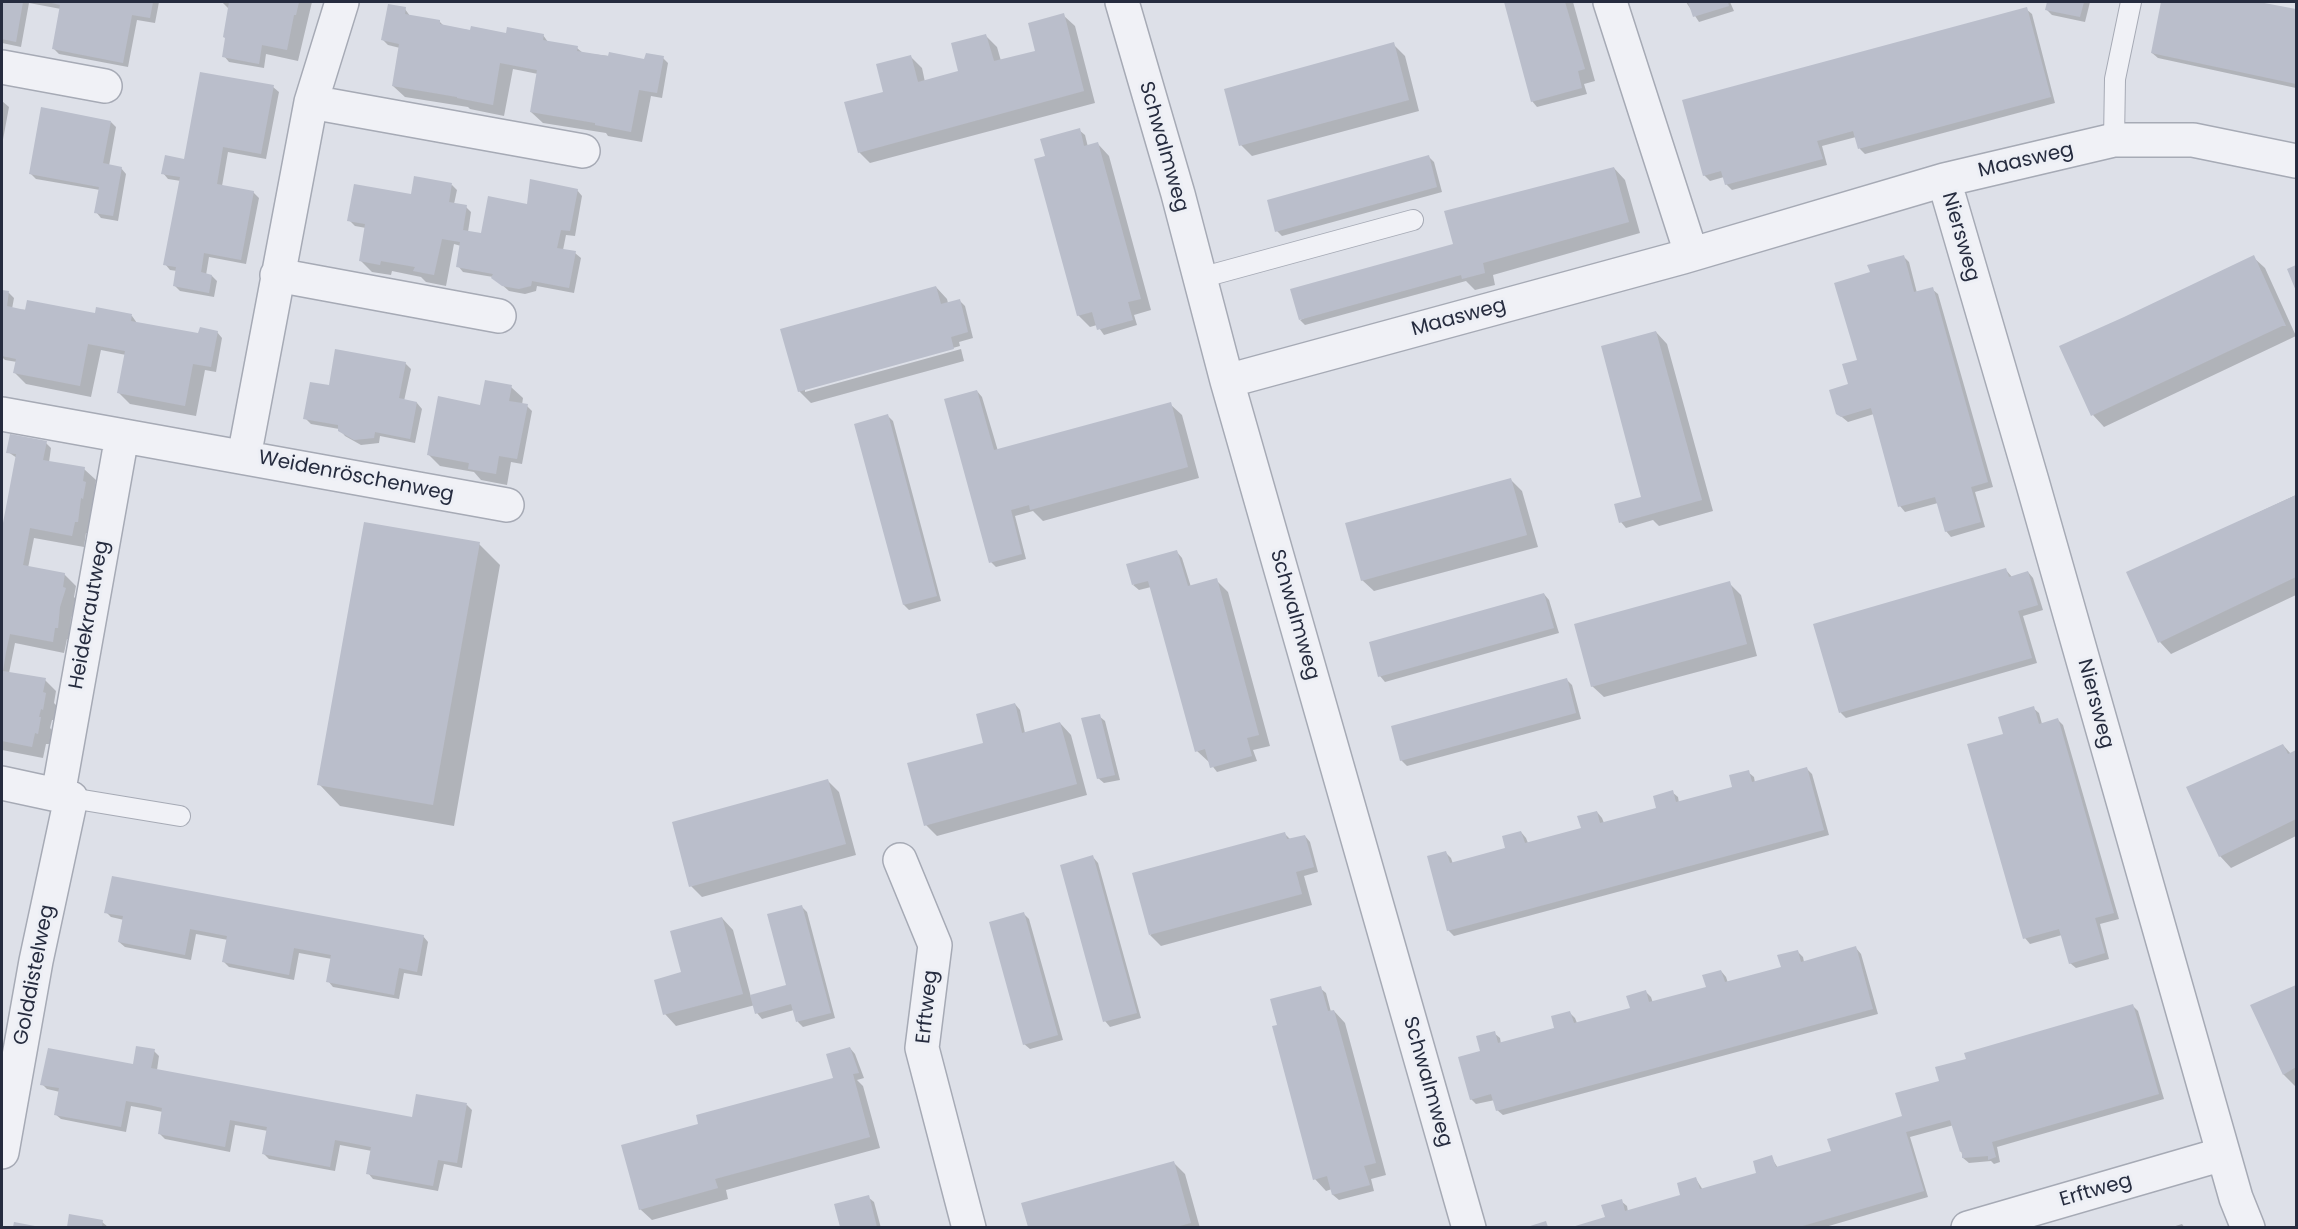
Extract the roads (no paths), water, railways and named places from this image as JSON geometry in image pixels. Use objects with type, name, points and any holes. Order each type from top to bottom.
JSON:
[{"type":"street","name":"Weidenröschenweg","points":[[342,2],[311,102],[244,457],[507,506]]},
{"type":"street","name":"Schwalmweg","points":[[1122,2],[1227,381],[1468,1227]]},
{"type":"street","points":[[1610,2],[1691,253]]},
{"type":"street","points":[[2,67],[105,86]]},
{"type":"street","points":[[311,102],[583,151]]},
{"type":"street","name":"Maasweg","points":[[1227,381],[1691,253],[1944,180],[2114,140],[2193,140],[2296,161]]},
{"type":"street","name":"Niersweg","points":[[1944,180],[2223,1154],[2236,1198],[2248,1227]]},
{"type":"street","points":[[278,275],[499,316]]},
{"type":"street","points":[[2,414],[244,457]]},
{"type":"street","name":"Heidekrautweg","points":[[64,796],[122,436]]},
{"type":"street","points":[[2,783],[64,796]]},
{"type":"street","name":"Golddistelweg","points":[[2,1152],[64,796]]},
{"type":"street","name":"Erftweg","points":[[900,860],[935,945],[922,1048],[969,1227]]},
{"type":"street","name":"Erftweg","points":[[1968,1227],[2223,1154]]},
{"type":"lane","points":[[2114,140],[2115,79],[2131,2]]},
{"type":"lane","points":[[1200,278],[1413,220]]},
{"type":"lane","points":[[64,796],[180,816]]}]
